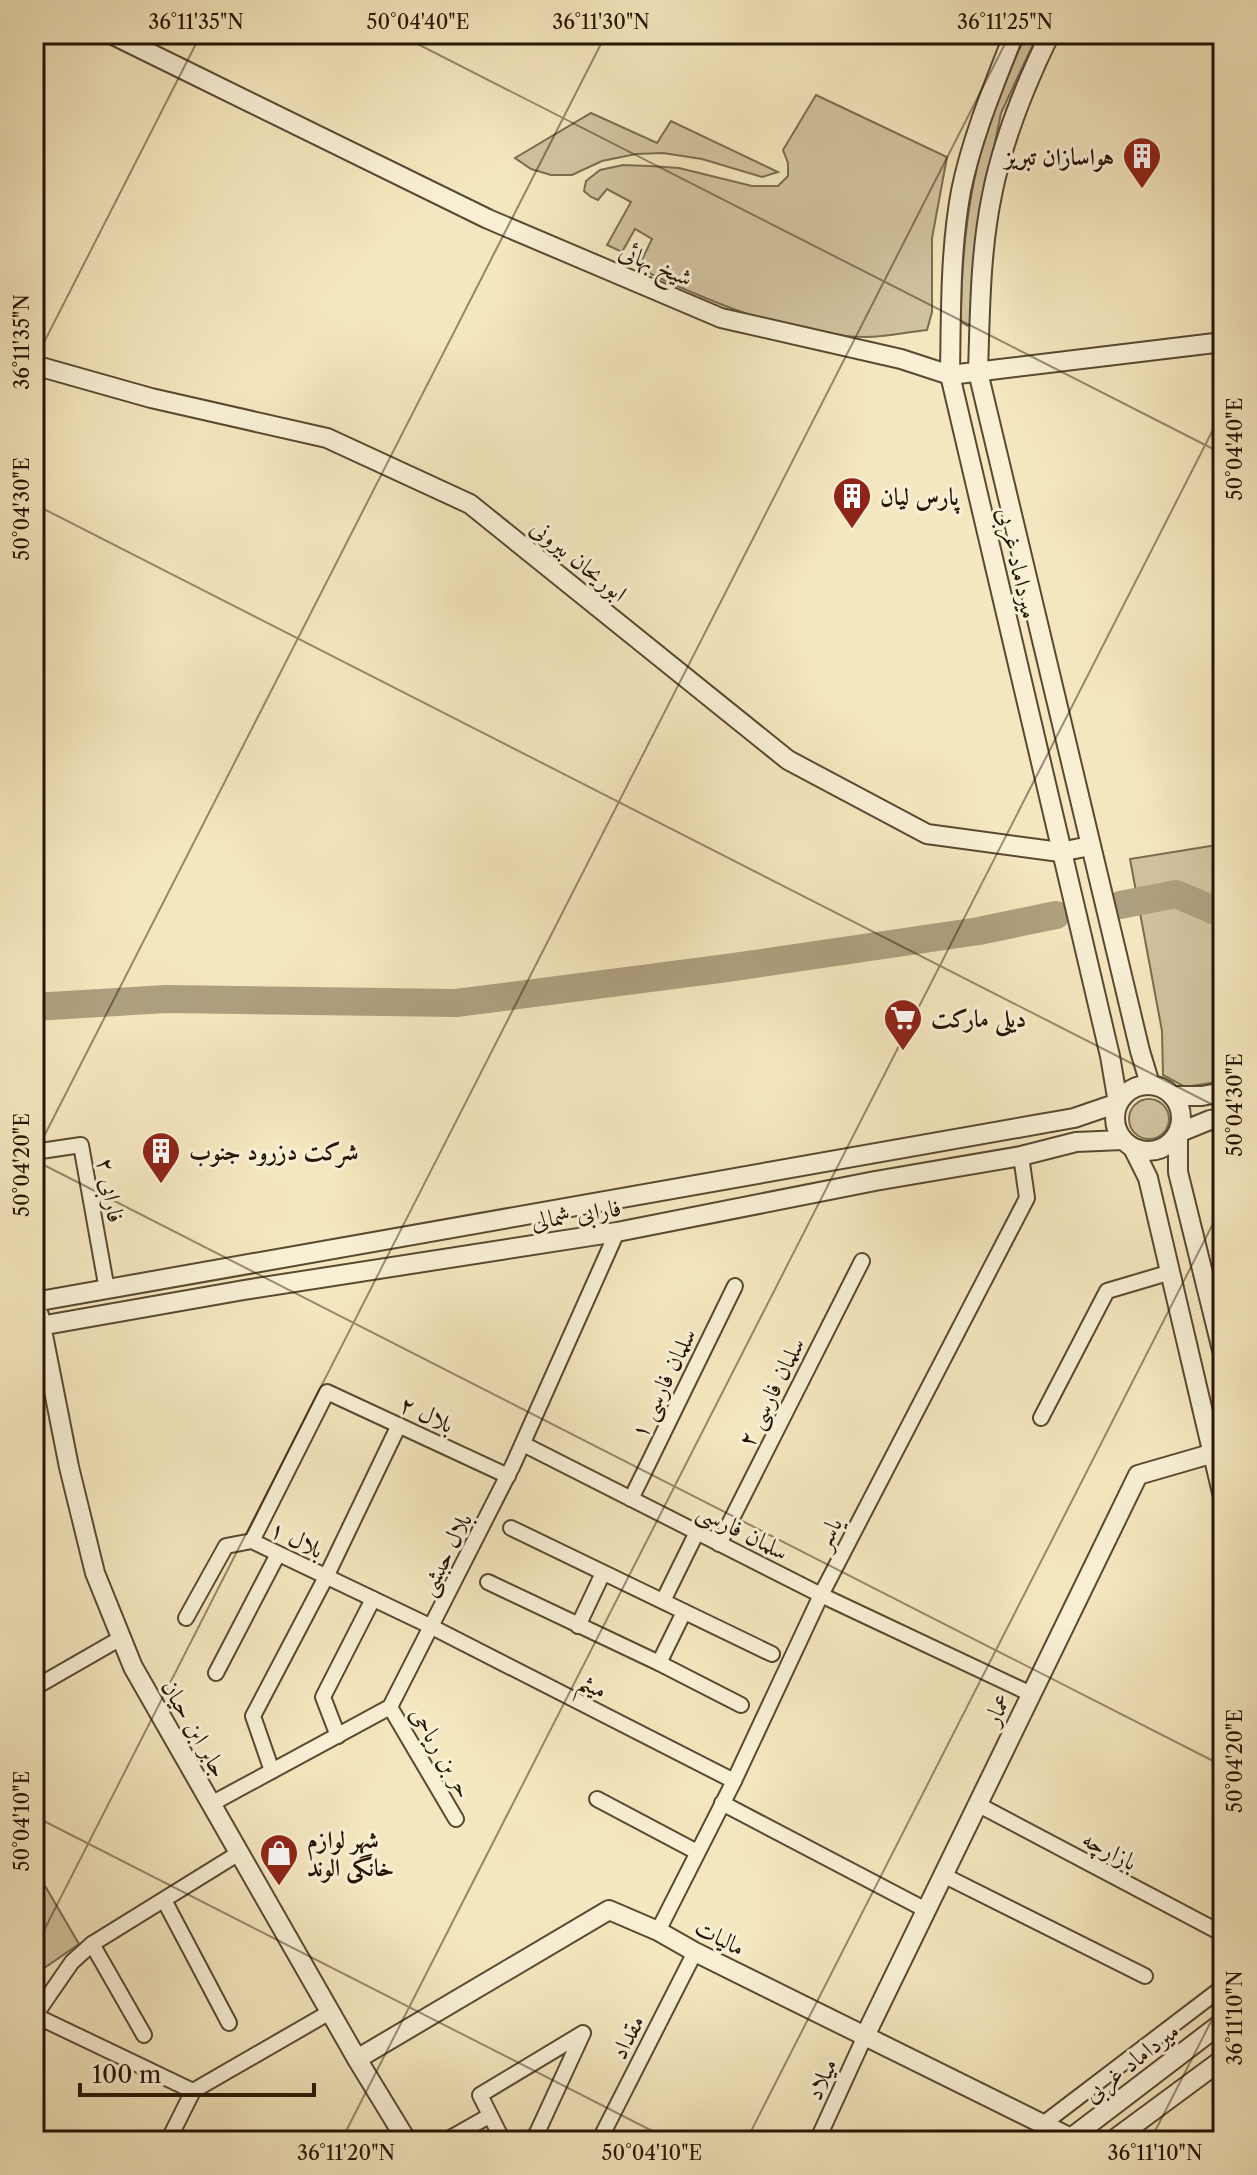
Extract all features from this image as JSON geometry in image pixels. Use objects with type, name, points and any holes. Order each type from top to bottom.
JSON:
[{"type":"street","name":"شیخ بهائی","points":[[111,34],[488,219],[721,318],[901,359],[950,375],[1223,342]]},
{"type":"street","name":"میرداماد غربی","points":[[1014,34],[982,116],[961,191],[951,277],[950,375],[1110,1056],[1118,1103]]},
{"type":"street","name":"میرداماد غربی","points":[[1050,34],[1011,123],[992,195],[981,280],[978,372],[1090,846],[1150,1084]]},
{"type":"street","name":"ابوریحان بیرونی","points":[[34,365],[151,398],[327,438],[470,504],[788,760],[927,834],[1060,852],[1090,846]]},
{"type":"street","points":[[1223,1354],[1178,1172],[1181,1113],[1174,1096],[1167,1090],[1150,1084],[1132,1089],[1118,1103],[1115,1122],[1148,1178],[1223,1497]]},
{"type":"street","points":[[1174,1096],[1223,1092]]},
{"type":"street","name":"فارابی شمالی","points":[[36,1302],[1074,1118],[1118,1103]]},
{"type":"street","points":[[1128,1144],[1143,1151],[1154,1151],[1172,1141],[1178,1133],[1223,1118]]},
{"type":"street","name":"فارابی شمالی","points":[[38,1326],[244,1290],[617,1232],[875,1181],[1021,1156],[1076,1142],[1128,1144]]},
{"type":"street","name":"فارابی ۲","points":[[34,1152],[81,1145],[107,1290]]},
{"type":"street","name":"یاسر","points":[[658,1931],[734,1781],[821,1595],[1027,1198],[1021,1156]]},
{"type":"street","name":"بلال حبشی","points":[[390,1707],[508,1476],[617,1232]]},
{"type":"street","name":"سلمان فارسی ۲","points":[[719,1544],[862,1261]]},
{"type":"street","points":[[1041,1418],[1107,1291],[1171,1272]]},
{"type":"street","name":"سلمان فارسی ۱","points":[[631,1499],[735,1286]]},
{"type":"street","name":"جابر ابن حیان","points":[[36,1302],[38,1326],[95,1573],[133,1667],[407,2141]]},
{"type":"street","name":"بلال ۲","points":[[327,1392],[508,1476]]},
{"type":"street","name":"بلال ۱","points":[[327,1392],[252,1541],[432,1627]]},
{"type":"street","points":[[272,1771],[253,1716],[326,1577],[399,1425]]},
{"type":"street","name":"سلمان فارسی","points":[[523,1444],[821,1595],[1031,1694]]},
{"type":"street","name":"عمار","points":[[865,2036],[1138,1475],[1214,1453]]},
{"type":"street","points":[[511,1528],[772,1654]]},
{"type":"street","points":[[663,1601],[697,1532]]},
{"type":"street","points":[[186,1618],[226,1546],[252,1541]]},
{"type":"street","points":[[216,1673],[278,1554]]},
{"type":"street","points":[[578,1626],[603,1573]]},
{"type":"street","points":[[488,1582],[741,1705]]},
{"type":"street","points":[[338,1736],[323,1697],[373,1599]]},
{"type":"street","points":[[659,1663],[684,1612]]},
{"type":"street","name":"میثم","points":[[432,1627],[734,1781]]},
{"type":"street","points":[[34,1688],[121,1638]]},
{"type":"street","points":[[211,1804],[390,1707]]},
{"type":"street","name":"حر بن ریاحی","points":[[390,1707],[456,1819]]},
{"type":"street","points":[[597,1799],[697,1852]]},
{"type":"street","points":[[722,1803],[926,1910]]},
{"type":"street","name":"بازارچه","points":[[977,1804],[1223,1934]]},
{"type":"street","points":[[193,2091],[34,2015],[72,1962],[92,1944],[239,1853]]},
{"type":"street","points":[[943,1875],[1145,1976]]},
{"type":"street","points":[[164,1900],[229,2023]]},
{"type":"street","name":"مالیات","points":[[357,2059],[609,1910],[658,1931],[1043,2124],[1069,2140]]},
{"type":"street","points":[[92,1944],[144,2035]]},
{"type":"street","name":"مقداد","points":[[599,2141],[695,1952]]},
{"type":"street","points":[[1043,2124],[1223,1987]]},
{"type":"street","points":[[168,2141],[193,2091],[330,2012]]},
{"type":"street","name":"میرداماد غربی","points":[[1069,2140],[1223,2022]]},
{"type":"street","points":[[503,2141],[480,2095],[583,2033],[536,2135],[526,2141]]},
{"type":"street","name":"میلاد","points":[[817,2141],[865,2036]]},
{"type":"street","points":[[1112,2141],[1223,2059]]},
{"type":"street","points":[[445,2141],[489,2116]]},
{"type":"shaded area","points":[[1026,34],[1038,34],[1001,113],[977,231],[972,322],[968,326],[961,322],[961,297],[972,194],[990,120]]},
{"type":"shaded area","points":[[816,95],[947,157],[932,238],[932,312],[927,330],[866,337],[837,335],[778,323],[692,293],[638,268],[652,239],[635,229],[622,252],[607,245],[631,202],[607,189],[598,200],[584,191],[586,181],[600,170],[623,165],[679,168],[752,186],[778,186],[788,176],[788,163],[783,150]]},
{"type":"shaded area","points":[[591,113],[657,143],[671,121],[778,172],[762,177],[702,159],[663,153],[636,154],[602,161],[572,175],[551,175],[531,169],[515,158]]},
{"type":"shaded area","points":[[1223,844],[1223,1081],[1185,1087],[1163,1075],[1162,1031],[1130,859]]},
{"type":"shaded area","points":[[1149,1099],[1163,1105],[1169,1119],[1163,1133],[1149,1139],[1135,1133],[1129,1119],[1135,1105]]},
{"type":"shaded area","points":[[34,1867],[79,1944],[34,1975]]},
{"type":"waterway","points":[[1120,905],[1176,894],[1223,914]]},
{"type":"waterway","points":[[34,1007],[166,999],[456,1003],[727,968],[979,931],[1056,915]]},
{"type":"place","name":"هواسازان تبریز","points":[[1142,190]]},
{"type":"place","name":"پارس لیان","points":[[852,530]]},
{"type":"place","name":"دیلی مارکت","points":[[903,1052]]},
{"type":"place","name":"شرکت دزرود جنوب","points":[[161,1185]]},
{"type":"place","name":"شهر لوازم خانگی الوند","points":[[279,1887]]}]
